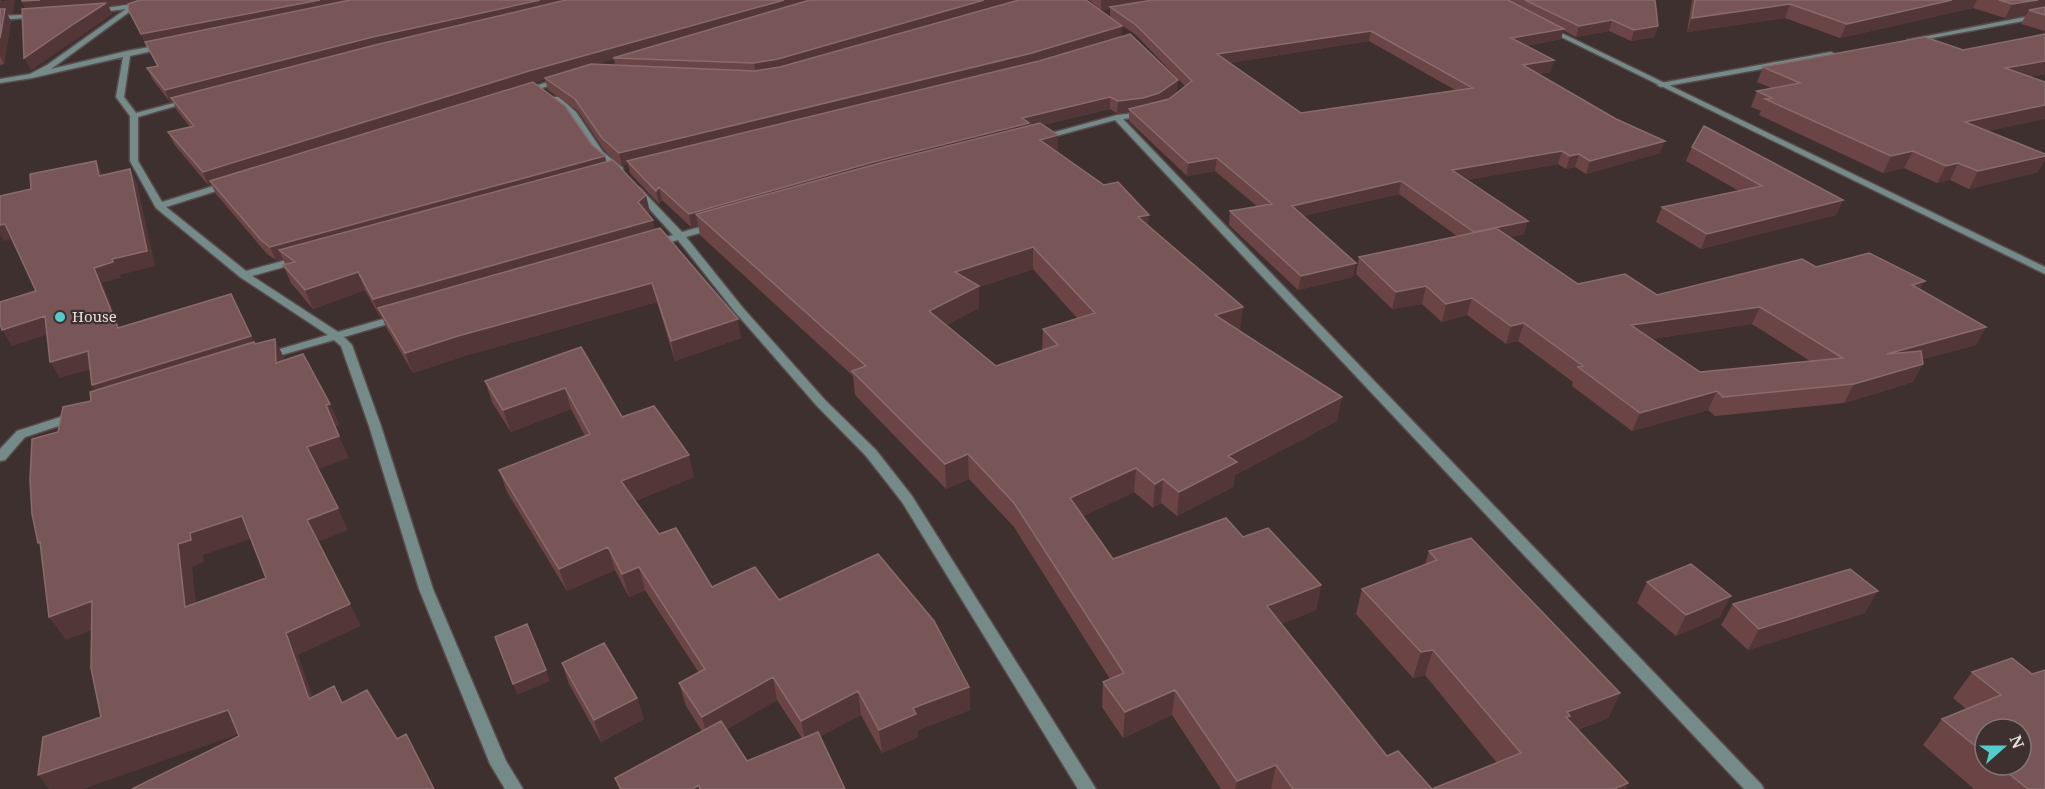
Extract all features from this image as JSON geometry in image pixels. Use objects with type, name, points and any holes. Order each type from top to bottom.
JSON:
[{"type":"street","points":[[32,76],[50,67],[141,0]]},
{"type":"street","points":[[84,12],[132,8],[174,0]]},
{"type":"street","points":[[0,18],[48,15]]},
{"type":"street","points":[[1903,42],[2045,15]]},
{"type":"street","points":[[1545,27],[2045,271]]},
{"type":"street","points":[[0,81],[32,76],[172,44]]},
{"type":"street","points":[[1661,85],[1845,52]]},
{"type":"street","points":[[127,53],[120,97],[134,116],[134,161],[159,206],[244,275],[337,336],[346,345],[361,383],[426,589],[499,764],[513,789]]},
{"type":"street","points":[[516,94],[568,78]]},
{"type":"street","points":[[536,87],[573,114],[600,154],[680,236],[739,310],[821,403],[871,453],[907,499],[1087,789]]},
{"type":"street","points":[[134,116],[203,98]]},
{"type":"street","points":[[1026,141],[1117,117],[1131,117],[1153,111]]},
{"type":"street","points":[[1117,117],[1755,789]]},
{"type":"street","points":[[159,206],[237,181]]},
{"type":"street","points":[[646,246],[724,224]]},
{"type":"street","points":[[244,275],[313,256]]},
{"type":"street","points":[[259,358],[406,316]]},
{"type":"street","points":[[0,457],[21,434],[89,412]]},
{"type":"building","points":[[140,0],[320,0],[141,34],[129,11],[128,4]]},
{"type":"building","points":[[350,0],[540,0],[373,37],[165,90],[147,68],[158,66],[145,42]]},
{"type":"building","points":[[566,0],[784,0],[529,71],[203,172],[168,132],[194,126],[171,98],[375,45]]},
{"type":"building","points":[[810,0],[984,0],[778,59],[754,63],[613,58]]},
{"type":"building","points":[[1019,0],[1086,0],[1122,26],[1032,53],[619,153],[602,138],[575,99],[545,78],[591,64],[754,71],[780,67]]},
{"type":"building","points":[[1153,0],[1508,0],[1564,29],[1511,38],[1554,60],[1523,65],[1616,119],[1665,141],[1590,161],[1579,154],[1570,156],[1562,151],[1452,170],[1528,221],[1474,232],[1401,181],[1292,206],[1356,263],[1301,276],[1230,211],[1272,204],[1217,158],[1188,163],[1129,109],[1169,99],[1192,81],[1136,25],[1110,7]],"holes":[[[1371,31],[1473,88],[1301,113],[1217,54]]]},
{"type":"building","points":[[1525,0],[1655,0],[1658,26],[1634,30],[1612,20],[1579,26]]},
{"type":"building","points":[[1695,0],[1952,0],[1847,24],[1790,4],[1692,18]]},
{"type":"building","points":[[1999,0],[2038,0],[2012,4]]},
{"type":"building","points":[[106,3],[75,23],[24,58],[22,9]]},
{"type":"building","points":[[2045,7],[2045,15],[2029,10]]},
{"type":"building","points":[[0,9],[5,9],[0,38]]},
{"type":"building","points":[[1130,34],[1178,80],[1159,93],[1143,98],[1118,101],[1110,97],[1022,118],[1029,123],[873,162],[689,214],[659,187],[656,191],[627,161],[1039,61]]},
{"type":"building","points":[[2045,34],[2045,61],[2005,68],[2045,82],[2045,105],[1965,122],[2045,154],[2045,156],[1978,171],[1958,163],[1946,166],[1913,151],[1891,156],[1765,99],[1772,98],[1757,91],[1800,83],[1763,67],[1925,37],[1963,50]]},
{"type":"building","points":[[533,82],[565,106],[592,145],[605,156],[270,247],[261,240],[210,181]]},
{"type":"building","points":[[1040,123],[1058,135],[1040,140],[1104,185],[1118,182],[1149,215],[1138,217],[1243,307],[1215,315],[1342,397],[1228,456],[1237,462],[1179,492],[1163,479],[1155,484],[1136,468],[1070,498],[1113,559],[1226,518],[1243,537],[1268,528],[1321,585],[1267,606],[1387,756],[1398,751],[1432,789],[1293,789],[1276,765],[1237,781],[1175,690],[1125,712],[1103,682],[1124,673],[1014,503],[968,454],[945,464],[852,371],[866,366],[696,214],[880,163]],"holes":[[[1033,247],[1095,313],[1043,329],[1058,345],[996,366],[929,311],[979,286],[955,272]]]},
{"type":"building","points":[[1704,126],[1843,200],[1707,234],[1662,207],[1762,186],[1692,147]]},
{"type":"building","points":[[613,160],[646,195],[638,202],[653,220],[373,299],[358,272],[305,290],[283,265],[295,262],[279,250]]},
{"type":"building","points":[[96,161],[99,176],[130,169],[147,251],[112,259],[113,262],[94,268],[118,328],[231,294],[251,336],[92,385],[88,351],[50,362],[45,316],[2,330],[0,302],[36,291],[5,224],[0,225],[0,196],[31,189],[30,174]]},
{"type":"building","points":[[660,228],[738,319],[671,341],[652,283],[458,336],[405,353],[378,308]]},
{"type":"building","points":[[1496,228],[1578,284],[1625,274],[1657,295],[1802,259],[1816,267],[1869,253],[1925,281],[1912,285],[1986,327],[1887,354],[1921,351],[1923,364],[1854,384],[1723,397],[1717,391],[1640,413],[1578,367],[1583,366],[1524,323],[1511,326],[1472,298],[1446,304],[1426,286],[1396,292],[1359,257]],"holes":[[[1760,307],[1843,358],[1700,372],[1631,325]]]},
{"type":"building","points":[[275,339],[276,363],[303,354],[330,404],[326,405],[339,436],[307,447],[338,508],[307,520],[350,604],[286,633],[309,699],[334,686],[342,703],[367,690],[397,739],[406,734],[434,789],[132,789],[239,736],[228,710],[38,775],[43,737],[101,717],[91,668],[92,601],[49,617],[40,542],[38,543],[32,514],[30,480],[32,439],[58,432],[63,407],[91,401],[90,392],[254,342],[255,344]],"holes":[[[242,516],[266,578],[185,607],[178,544],[191,540],[190,533]]]},
{"type":"building","points":[[581,347],[622,417],[654,406],[689,455],[621,481],[659,534],[676,528],[712,587],[755,567],[779,600],[878,554],[934,621],[969,687],[913,708],[916,714],[879,730],[858,691],[801,721],[773,677],[702,717],[679,683],[705,669],[639,567],[622,574],[608,547],[559,569],[499,470],[590,434],[565,388],[503,410],[485,381]]},
{"type":"building","points":[[1471,538],[1620,693],[1567,712],[1570,716],[1566,717],[1628,783],[1614,789],[1432,789],[1521,753],[1433,650],[1421,652],[1362,589],[1437,560],[1429,551]]},
{"type":"building","points":[[1691,564],[1731,596],[1686,615],[1647,582]]},
{"type":"building","points":[[1850,569],[1878,591],[1759,629],[1733,604]]},
{"type":"building","points":[[527,624],[546,670],[513,684],[495,637]]},
{"type":"building","points":[[604,643],[637,698],[594,720],[562,663]]},
{"type":"building","points":[[2012,658],[2032,674],[2045,670],[2045,789],[2028,789],[2013,777],[2033,777],[2033,717],[1973,717],[1973,744],[1942,719],[2001,695],[1972,672]]},
{"type":"building","points":[[721,721],[747,761],[818,732],[845,789],[700,789],[699,785],[692,789],[621,789],[615,778]]},
{"type":"place","name":"House","points":[[60,317]]}]
